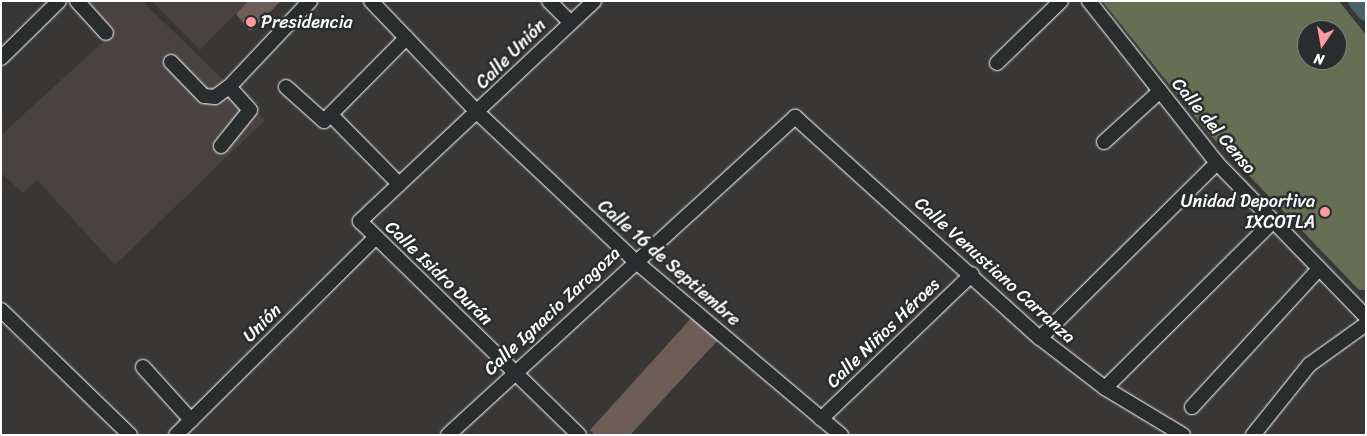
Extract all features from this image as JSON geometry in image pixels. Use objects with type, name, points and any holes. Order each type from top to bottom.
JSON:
[{"type":"street","points":[[1,58],[59,1]]},
{"type":"street","points":[[77,1],[106,33]]},
{"type":"street","points":[[171,62],[204,96],[215,97],[229,87],[310,1]]},
{"type":"street","name":"Calle 16 de Septiembre","points":[[371,1],[478,113],[635,260],[841,435]]},
{"type":"street","points":[[549,1],[570,22]]},
{"type":"street","name":"Calle Unión","points":[[478,113],[570,22],[594,1]]},
{"type":"street","points":[[997,63],[1061,1]]},
{"type":"street","name":"Calle del Censo","points":[[1089,1],[1217,162],[1272,222],[1366,317]]},
{"type":"street","points":[[286,87],[324,121],[406,38]]},
{"type":"street","points":[[221,146],[250,110],[229,87]]},
{"type":"street","points":[[1104,142],[1160,91]]},
{"type":"street","points":[[330,115],[399,184],[478,113]]},
{"type":"street","name":"Calle Ignacio Zaragoza","points":[[448,435],[513,371],[795,117]]},
{"type":"street","name":"Calle Venustiano Carranza","points":[[795,117],[972,274],[1040,338],[1105,388],[1183,435]]},
{"type":"street","points":[[1040,338],[1217,162]]},
{"type":"street","name":"Calle Isidro Durán","points":[[399,184],[360,221],[375,238],[579,435]]},
{"type":"street","points":[[1105,388],[1272,222]]},
{"type":"street","name":"Unión","points":[[176,435],[375,238]]},
{"type":"street","points":[[1192,407],[1319,268]]},
{"type":"street","name":"Calle Niños Héroes","points":[[821,419],[972,274]]},
{"type":"street","points":[[1,310],[130,435]]},
{"type":"street","points":[[1252,435],[1309,365],[1366,324]]},
{"type":"street","points":[[143,367],[191,420]]},
{"type":"shaded area","points":[[87,1],[142,1],[265,120],[115,265],[37,180],[23,193],[1,173],[1,135],[115,31]]},
{"type":"shaded area","points":[[152,1],[248,1],[200,50]]},
{"type":"green space","name":"Unidad Deportiva IXCOTLA","points":[[1102,1],[1339,1],[1366,35],[1366,290],[1359,290],[1210,135]]},
{"type":"building","name":"Presidencia","points":[[248,1],[281,1],[250,31],[236,14]]},
{"type":"building","points":[[694,315],[719,339],[630,435],[595,435],[590,430]]},
{"type":"waterway","points":[[1357,1],[1366,12]]},
{"type":"place","name":"Presidencia","points":[[251,22]]},
{"type":"place","name":"Unidad Deportiva IXCOTLA","points":[[1325,212]]}]
